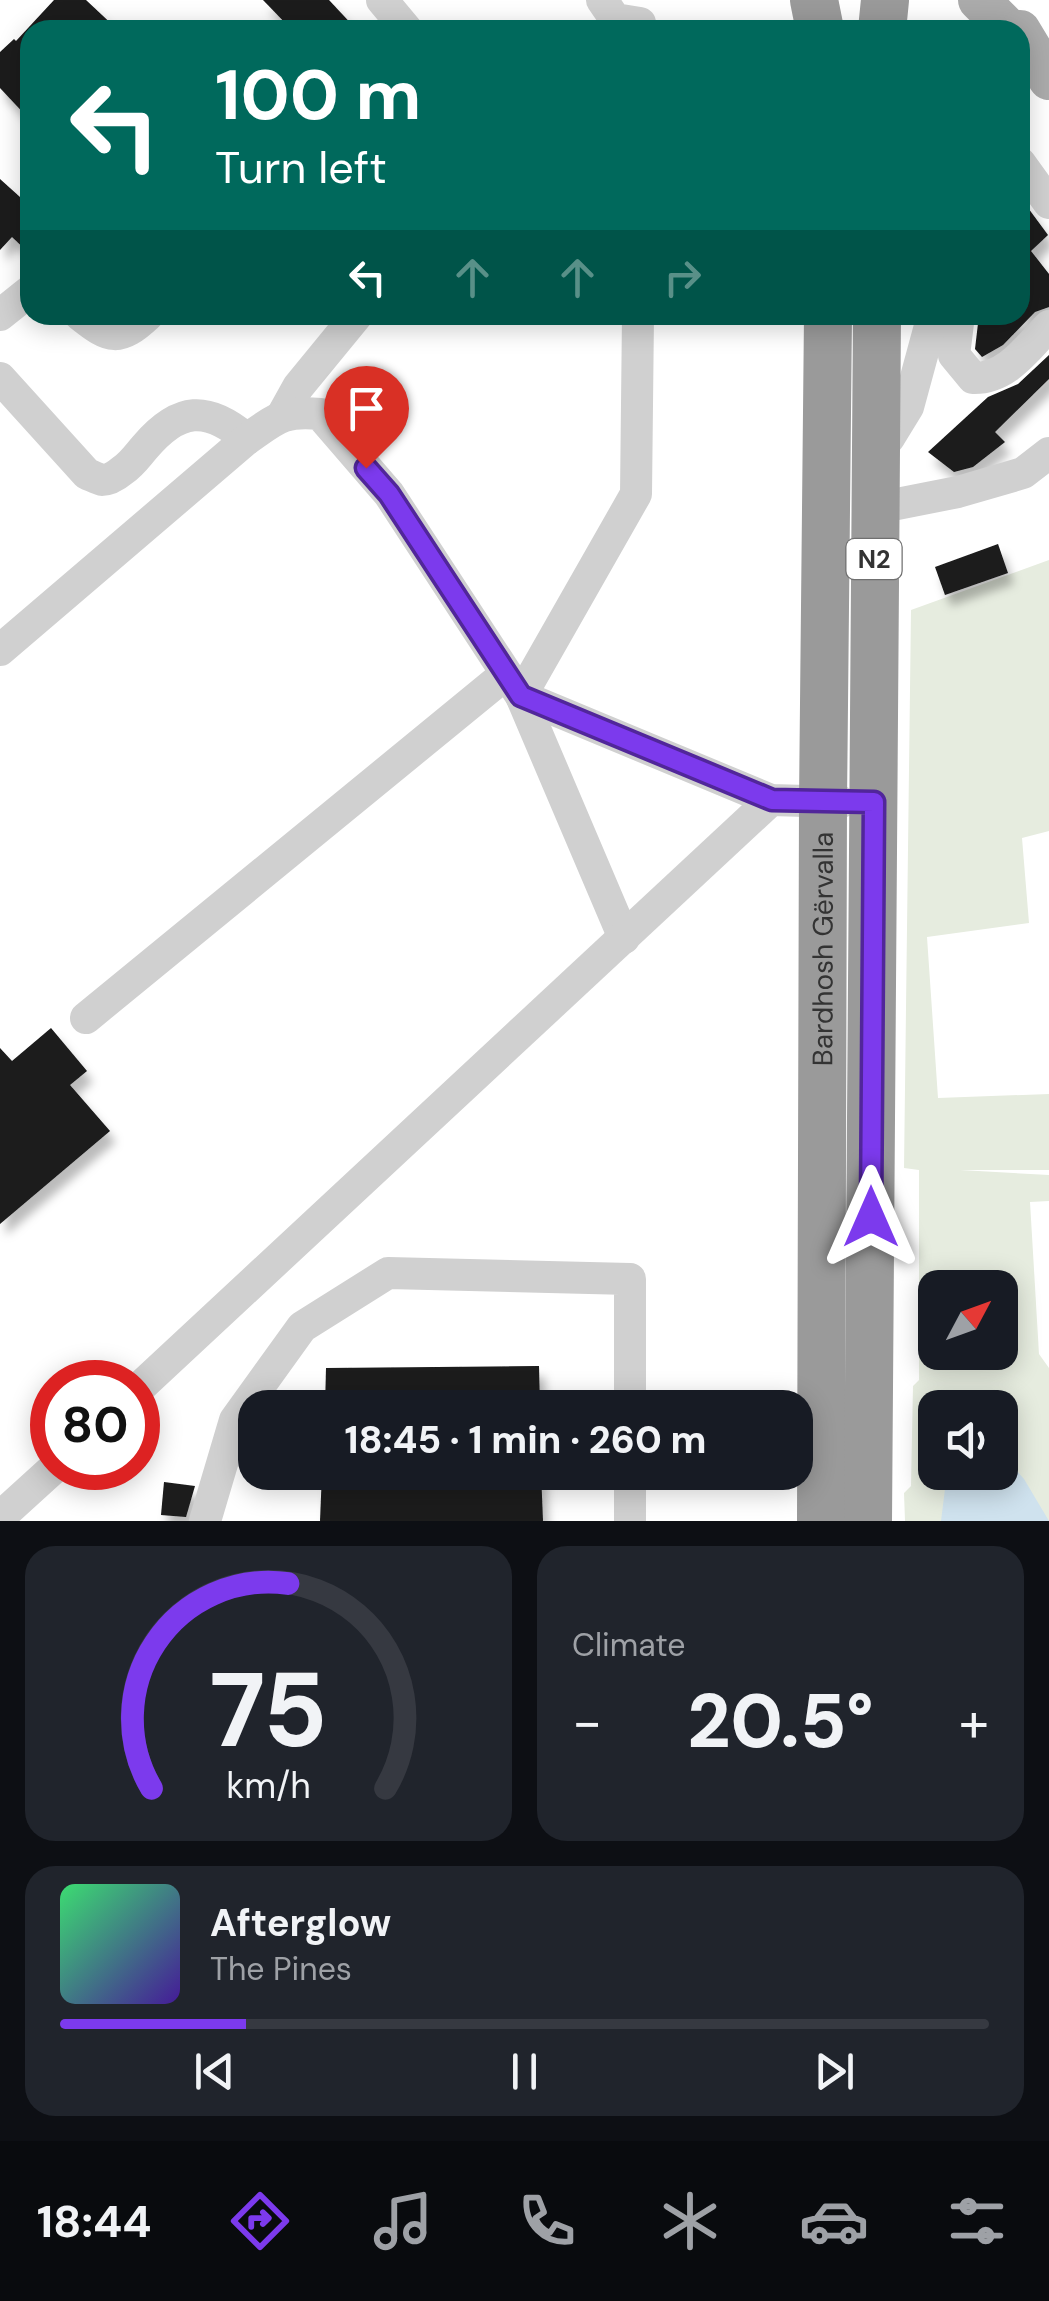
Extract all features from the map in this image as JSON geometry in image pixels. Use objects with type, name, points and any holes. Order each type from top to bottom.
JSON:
[{"type":"highway","name":"Bardhosh Gërvalla","points":[[821,1521],[828,325]]},
{"type":"highway","name":"Bardhosh Gërvalla","points":[[868,1521],[876,325]]},
{"type":"street","points":[[382,0],[399,20]]},
{"type":"street","points":[[1030,176],[1049,202]]},
{"type":"street","points":[[0,315],[20,299]]},
{"type":"street","points":[[95,325],[109,334],[130,332],[137,325]]},
{"type":"street","points":[[0,650],[291,400],[350,325]]},
{"type":"street","points":[[86,1018],[513,685],[636,494],[638,325]]},
{"type":"street","points":[[874,454],[908,407],[931,325]]},
{"type":"street","points":[[958,325],[954,355],[973,378],[997,376],[1049,326]]},
{"type":"street","points":[[0,378],[87,474],[98,479],[106,480],[120,473],[160,432],[177,419],[194,413],[221,420],[247,438]]},
{"type":"street","points":[[291,400],[303,412],[320,414],[389,494],[513,685],[624,938]]},
{"type":"street","points":[[874,505],[958,492],[1023,474],[1049,453]]},
{"type":"street","points":[[513,685],[772,800],[874,802]]},
{"type":"street","points":[[160,1370],[772,800]]},
{"type":"street","points":[[257,1390],[302,1328],[388,1273],[630,1279],[630,1390]]},
{"type":"street","points":[[205,1521],[238,1416]]},
{"type":"street","points":[[1,1512],[30,1488]]},
{"type":"street","points":[[630,1490],[630,1521]]},
{"type":"shaded area","points":[[1049,560],[1049,831],[1022,838],[1029,923],[927,937],[938,1098],[1049,1094],[1049,1170],[960,1170],[1049,1175],[1049,1201],[1030,1202],[1039,1354],[1049,1368],[1049,1521],[905,1521],[904,1493],[911,1486],[913,1386],[919,1380],[919,1370],[1018,1370],[1018,1270],[919,1270],[919,1170],[904,1168],[911,610]]},
{"type":"water","points":[[1018,1472],[1049,1521],[941,1521],[945,1490],[1018,1490]]},
{"type":"building","points":[[54,0],[86,0],[107,20],[35,20]]},
{"type":"building","points":[[263,0],[329,0],[348,20],[282,20]]},
{"type":"building","points":[[20,37],[20,109],[0,88],[0,52]]},
{"type":"building","points":[[0,179],[20,197],[20,245],[12,237],[0,250]]},
{"type":"building","points":[[1030,211],[1048,235],[1031,251],[1049,274],[1049,307],[1030,317]]},
{"type":"building","points":[[978,325],[1022,325],[1003,345],[982,357],[975,349]]},
{"type":"building","points":[[1049,355],[1049,379],[995,432],[1005,442],[973,467],[954,472],[928,452],[988,397],[1018,384]]},
{"type":"building","points":[[998,544],[1008,573],[945,595],[935,567]]},
{"type":"building","points":[[51,1028],[87,1071],[70,1085],[110,1131],[0,1224],[0,1048],[12,1061]]},
{"type":"building","points":[[539,1366],[540,1390],[325,1390],[326,1368]]},
{"type":"building","points":[[164,1482],[195,1486],[186,1517],[161,1515]]},
{"type":"building","points":[[321,1490],[542,1490],[543,1521],[320,1521]]},
{"type":"route","points":[[366,468],[389,494],[521,696],[772,800],[874,802],[871,1217]]}]
